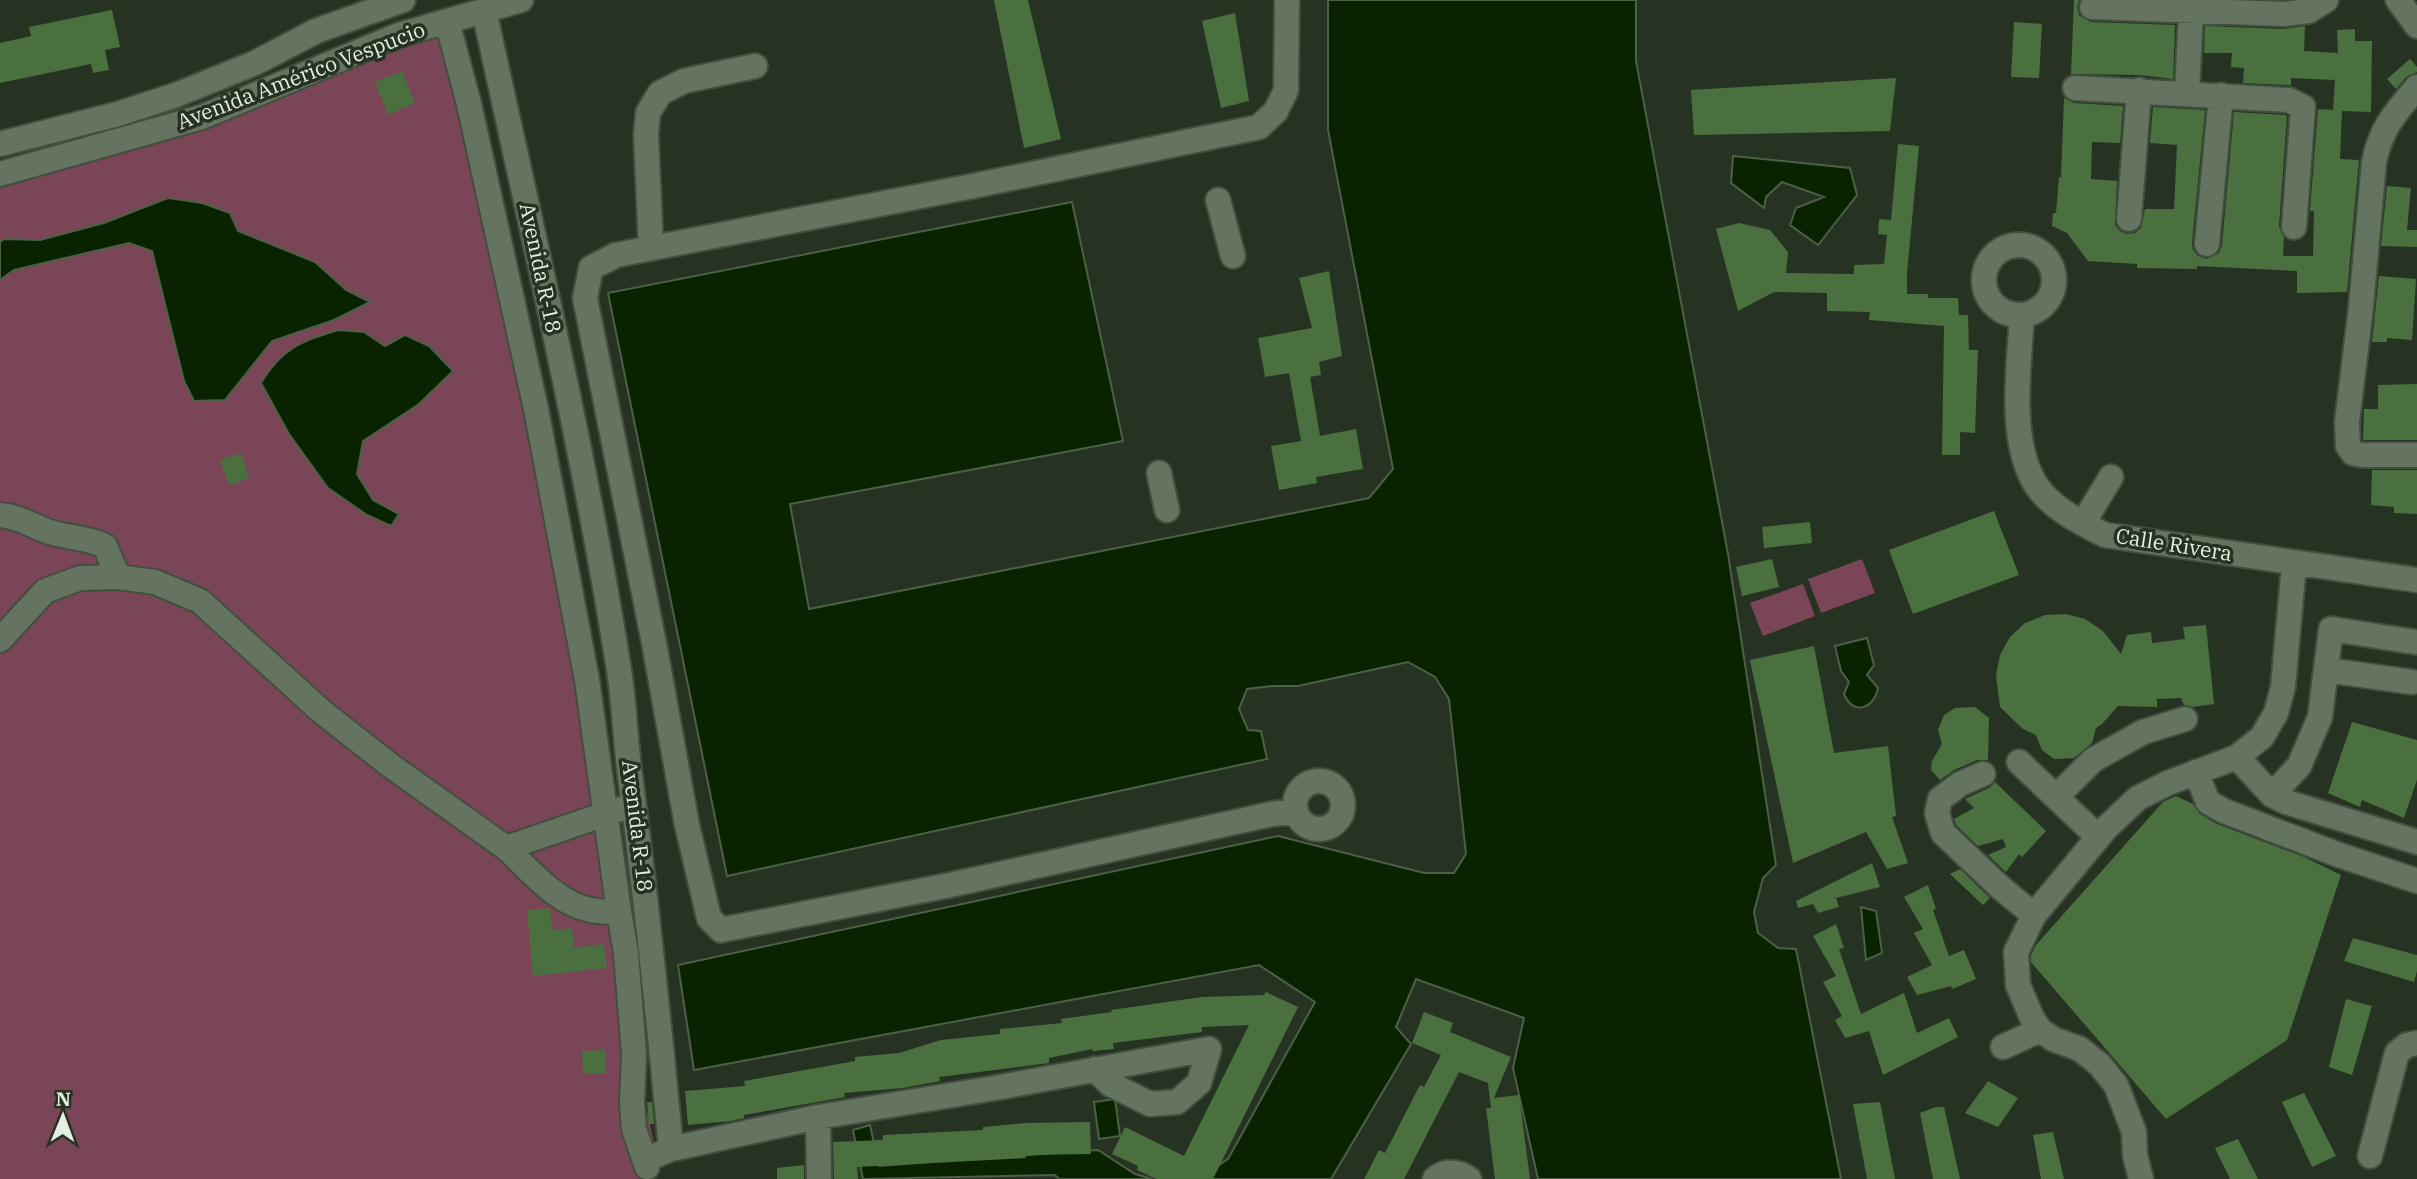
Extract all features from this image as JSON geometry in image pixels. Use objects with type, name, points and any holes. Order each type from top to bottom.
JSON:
[{"type":"street","name":"Avenida Américo Vespucio","points":[[0,144],[118,114],[176,95],[255,63],[316,31],[403,0]]},
{"type":"street","name":"Avenida Américo Vespucio","points":[[0,174],[202,117],[399,35],[521,0]]},
{"type":"street","points":[[1287,0],[1286,90],[1276,111],[1259,127],[616,255],[591,268],[585,298],[654,643],[687,825],[709,918],[721,930],[950,885],[1296,811]]},
{"type":"street","points":[[2092,6],[2284,14],[2309,11],[2326,0]]},
{"type":"street","points":[[2398,0],[2417,26]]},
{"type":"street","name":"Avenida R-18","points":[[447,21],[536,409],[587,680],[620,918],[649,918],[619,667],[532,221],[484,10]]},
{"type":"street","points":[[2187,93],[2191,10]]},
{"type":"street","points":[[651,248],[646,135],[648,113],[660,93],[684,81],[755,66]]},
{"type":"street","points":[[2417,87],[2389,122],[2376,151],[2347,422],[2348,446],[2353,453],[2417,455]]},
{"type":"street","points":[[2075,88],[2289,100],[2303,107],[2294,227]]},
{"type":"street","points":[[2129,219],[2139,90]]},
{"type":"street","points":[[2207,244],[2221,95]]},
{"type":"street","points":[[1218,200],[1233,256]]},
{"type":"street","points":[[2026,245],[2046,256],[2052,266],[2054,288],[2049,298],[2033,312],[2022,315],[1998,308],[1990,299],[1984,276],[1989,247],[2026,245]]},
{"type":"street","name":"Calle Rivera","points":[[2022,315],[2018,399],[2021,448],[2036,485],[2068,516],[2105,535],[2417,580]]},
{"type":"street","points":[[1158,473],[1167,510]]},
{"type":"street","points":[[2083,523],[2111,477]]},
{"type":"street","points":[[0,515],[12,516],[48,531],[92,539],[105,546],[118,577]]},
{"type":"street","points":[[2141,1179],[2135,1155],[2134,1132],[2116,1085],[2100,1065],[2080,1049],[2053,1039],[2040,1030],[2018,985],[2016,952],[2034,915],[2098,838],[2138,798],[2168,783],[2237,757],[2262,737],[2276,713],[2283,687],[2294,564]]},
{"type":"street","points":[[0,640],[44,591],[80,578],[118,577],[155,582],[200,601],[321,711],[391,766],[506,848],[552,890],[570,903],[620,918],[634,1054],[634,1129],[644,1173]]},
{"type":"street","points":[[2272,795],[2299,766],[2320,717],[2331,629],[2416,642]]},
{"type":"street","points":[[2326,670],[2412,682]]},
{"type":"street","points":[[2056,797],[2093,760],[2143,732],[2185,719]]},
{"type":"street","points":[[2237,757],[2272,795],[2286,802],[2417,842]]},
{"type":"street","points":[[2020,762],[2098,838]]},
{"type":"street","points":[[2196,772],[2208,802],[2224,811],[2339,855],[2417,881]]},
{"type":"street","points":[[1983,774],[1940,799],[1937,813],[1939,824],[1950,840],[2034,915]]},
{"type":"street","points":[[506,848],[634,805]]},
{"type":"street","points":[[649,918],[671,1149]]},
{"type":"street","points":[[2003,1047],[2040,1030]]},
{"type":"street","points":[[2370,1156],[2397,1053],[2407,1045],[2417,1043]]},
{"type":"street","points":[[644,1173],[657,1156],[671,1149],[818,1117],[1095,1069]]},
{"type":"street","points":[[818,1117],[819,1179]]},
{"type":"street","points":[[1436,1179],[1440,1175],[1453,1172],[1469,1179]]},
{"type":"shaded area","points":[[1328,0],[1636,0],[1636,61],[1728,554],[1776,865],[1763,878],[1754,912],[1758,933],[1778,948],[1796,949],[1841,1179],[1538,1179],[1513,1068],[1524,1018],[1416,979],[1396,1027],[1411,1044],[1331,1179],[1187,1179],[1200,1178],[1228,1159],[1315,1002],[1259,965],[694,1070],[678,965],[1278,836],[1424,873],[1454,873],[1466,854],[1449,699],[1435,677],[1408,662],[1298,686],[1247,689],[1239,709],[1248,730],[1261,731],[1267,759],[727,876],[608,293],[1072,202],[1123,441],[790,504],[809,609],[1369,498],[1393,469],[1328,130]]},
{"type":"shaded area","points":[[447,21],[536,409],[634,1054],[657,1156],[647,1167],[642,1179],[0,1179],[0,174]]},
{"type":"shaded area","points":[[1733,156],[1850,168],[1857,195],[1818,245],[1790,225],[1796,208],[1824,197],[1782,182],[1766,197],[1764,208],[1731,183]]},
{"type":"shaded area","points":[[168,198],[202,203],[230,213],[238,231],[315,262],[346,290],[370,302],[334,320],[272,341],[225,400],[194,401],[184,381],[152,251],[129,243],[14,270],[0,280],[0,242],[4,239],[40,240],[104,223]]},
{"type":"shaded area","points":[[338,330],[364,332],[385,346],[405,335],[429,346],[453,371],[419,404],[363,441],[357,474],[373,500],[399,514],[391,526],[367,515],[328,488],[289,434],[261,383],[277,362],[293,348]]},
{"type":"shaded area","points":[[1862,559],[1875,593],[1821,613],[1808,579]]},
{"type":"shaded area","points":[[1803,584],[1815,616],[1763,636],[1750,603]]},
{"type":"shaded area","points":[[1867,638],[1874,665],[1867,675],[1878,688],[1868,705],[1858,707],[1848,701],[1844,694],[1849,682],[1841,671],[1835,646]]},
{"type":"shaded area","points":[[1861,907],[1876,911],[1882,953],[1866,960]]},
{"type":"shaded area","points":[[1115,1099],[1120,1136],[1099,1139],[1094,1102]]},
{"type":"shaded area","points":[[870,1125],[879,1166],[1098,1150],[1135,1174],[1152,1179],[1059,1179],[1055,1175],[863,1179],[853,1130]]},
{"type":"building","points":[[994,0],[1028,0],[1061,139],[1024,148]]},
{"type":"building","points":[[2074,0],[2079,0],[2079,15],[2091,22],[2175,25],[2173,79],[2139,75],[2071,74]]},
{"type":"building","points":[[112,10],[120,47],[105,50],[109,70],[93,73],[91,64],[0,83],[0,43],[31,36],[29,27]]},
{"type":"building","points":[[1235,13],[1249,101],[1221,108],[1202,21]]},
{"type":"building","points":[[2014,22],[2042,24],[2039,78],[2011,77]]},
{"type":"building","points":[[2205,26],[2283,29],[2305,26],[2304,51],[2338,53],[2337,30],[2355,29],[2355,41],[2372,41],[2371,112],[2342,111],[2340,159],[2359,160],[2347,292],[2297,293],[2297,271],[2197,266],[2197,269],[2137,268],[2137,264],[2088,261],[2067,233],[2052,226],[2061,177],[2064,98],[2074,103],[2123,106],[2120,143],[2092,142],[2091,179],[2117,181],[2115,225],[2127,234],[2135,233],[2141,228],[2145,209],[2174,209],[2177,145],[2150,143],[2153,107],[2205,110],[2192,243],[2198,256],[2206,259],[2219,253],[2222,245],[2234,112],[2285,115],[2279,226],[2284,237],[2283,256],[2313,256],[2314,211],[2310,211],[2318,109],[2333,110],[2335,80],[2291,78],[2291,85],[2243,83],[2244,68],[2231,67],[2232,53],[2204,53]]},
{"type":"building","points":[[2410,59],[2417,67],[2417,72],[2406,77],[2396,89],[2387,79]]},
{"type":"building","points":[[402,71],[415,103],[388,115],[375,82]]},
{"type":"building","points":[[1896,78],[1890,131],[1694,135],[1691,90]]},
{"type":"building","points":[[1898,144],[1919,146],[1907,294],[1928,294],[1928,298],[1958,298],[1959,315],[1968,315],[1969,350],[1978,350],[1975,433],[1960,432],[1960,455],[1942,455],[1944,326],[1869,320],[1870,312],[1827,311],[1827,293],[1774,292],[1738,311],[1716,229],[1739,223],[1770,230],[1788,252],[1786,273],[1854,274],[1854,265],[1884,264],[1887,235],[1878,234],[1879,219],[1891,220]]},
{"type":"building","points":[[2387,186],[2411,188],[2407,230],[2417,230],[2417,247],[2381,246]]},
{"type":"building","points":[[1329,271],[1342,356],[1319,362],[1321,375],[1310,377],[1320,436],[1356,429],[1363,469],[1316,477],[1317,483],[1279,490],[1271,446],[1301,441],[1289,373],[1265,377],[1258,338],[1312,328],[1299,278]]},
{"type":"building","points":[[2379,276],[2416,279],[2412,340],[2387,338],[2387,342],[2372,342]]},
{"type":"building","points":[[2417,384],[2417,440],[2363,440],[2364,409],[2378,409],[2378,385]]},
{"type":"building","points":[[241,453],[249,478],[229,485],[220,460]]},
{"type":"building","points":[[2372,470],[2417,470],[2417,514],[2394,513],[2394,507],[2371,505]]},
{"type":"building","points":[[1994,511],[2019,575],[1913,614],[1889,550]]},
{"type":"building","points":[[1810,522],[1812,543],[1764,548],[1762,527]]},
{"type":"building","points":[[1772,559],[1779,587],[1742,596],[1736,567]]},
{"type":"building","points":[[2066,614],[2085,619],[2103,631],[2121,654],[2127,635],[2151,632],[2152,643],[2185,639],[2183,627],[2206,625],[2214,704],[2192,707],[2184,705],[2181,698],[2157,699],[2157,707],[2118,706],[2096,728],[2092,743],[2074,758],[2054,759],[2042,750],[2036,735],[2023,729],[2000,707],[1996,675],[2000,655],[2010,637],[2025,623],[2045,615]]},
{"type":"building","points":[[1814,646],[1834,753],[1888,746],[1896,816],[1892,817],[1908,863],[1887,869],[1866,832],[1793,863],[1750,660]]},
{"type":"building","points":[[1975,707],[1989,718],[1988,760],[1977,760],[1954,770],[1940,780],[1931,770],[1932,761],[1942,744],[1938,730],[1944,715],[1955,708]]},
{"type":"building","points":[[2352,722],[2417,740],[2417,780],[2404,818],[2362,800],[2360,807],[2328,793]]},
{"type":"building","points":[[1995,782],[2046,831],[2022,857],[2019,854],[2006,872],[1988,855],[2006,847],[2003,839],[1978,846],[1956,825],[1954,819],[1974,808],[1965,799],[1989,788]]},
{"type":"building","points":[[2176,796],[2193,804],[2200,814],[2217,824],[2304,857],[2341,875],[2287,1040],[2166,1119],[2031,962],[2031,955],[2036,945],[2163,802]]},
{"type":"building","points":[[1872,863],[1880,887],[1836,898],[1839,907],[1818,913],[1813,904],[1798,908],[1796,901]]},
{"type":"building","points":[[1960,869],[1990,898],[1983,905],[1950,874]]},
{"type":"building","points":[[1928,885],[1936,909],[1933,910],[1949,956],[1964,950],[1976,979],[1952,989],[1951,986],[1917,995],[1907,977],[1932,965],[1914,933],[1923,929],[1904,897]]},
{"type":"building","points":[[550,908],[552,930],[572,928],[574,948],[604,944],[607,968],[533,976],[527,910]]},
{"type":"building","points":[[1836,924],[1844,948],[1839,949],[1861,1014],[1904,993],[1917,1033],[1949,1018],[1958,1037],[1883,1075],[1869,1031],[1845,1038],[1835,1020],[1842,1016],[1823,982],[1836,976],[1813,936]]},
{"type":"building","points":[[2353,938],[2417,955],[2414,982],[2344,961]]},
{"type":"building","points":[[1266,992],[1298,1007],[1213,1179],[1156,1179],[1137,1170],[1138,1166],[1112,1154],[1125,1127],[1184,1156],[1249,1025],[1202,1027],[1202,1032],[1113,1043],[1114,1049],[1092,1049],[1049,1058],[1049,1063],[939,1077],[940,1081],[903,1088],[844,1093],[845,1097],[744,1115],[744,1118],[731,1121],[688,1125],[685,1091],[745,1086],[744,1081],[855,1061],[855,1057],[899,1053],[941,1040],[1000,1034],[1000,1029],[1062,1023],[1061,1019],[1112,1012],[1111,1010],[1202,997],[1264,995]]},
{"type":"building","points":[[2346,999],[2372,1006],[2352,1075],[2329,1067]]},
{"type":"building","points":[[1424,1012],[1453,1023],[1450,1032],[1511,1057],[1494,1098],[1519,1095],[1530,1179],[1495,1179],[1486,1108],[1491,1108],[1488,1083],[1459,1072],[1404,1179],[1364,1179],[1379,1150],[1385,1153],[1420,1085],[1424,1087],[1441,1055],[1412,1043]]},
{"type":"building","points":[[605,1050],[606,1074],[583,1074],[582,1051]]},
{"type":"building","points":[[1988,1081],[2018,1098],[1998,1127],[1965,1113]]},
{"type":"building","points":[[2304,1093],[2336,1156],[2312,1167],[2282,1102]]},
{"type":"building","points":[[647,1102],[652,1102],[654,1124],[649,1124]]},
{"type":"building","points":[[1880,1102],[1895,1179],[1867,1179],[1853,1104]]},
{"type":"building","points":[[1944,1107],[1960,1179],[1933,1179],[1920,1113]]},
{"type":"building","points":[[1090,1122],[1091,1154],[1025,1155],[1026,1158],[857,1167],[858,1179],[834,1179],[833,1142],[883,1140],[883,1135],[983,1130],[983,1127],[1026,1123]]},
{"type":"building","points":[[2053,1132],[2064,1179],[2041,1179],[2033,1135]]},
{"type":"building","points":[[2238,1139],[2258,1179],[2230,1179],[2215,1148]]},
{"type":"building","points":[[804,1165],[804,1179],[777,1179],[777,1168]]}]
